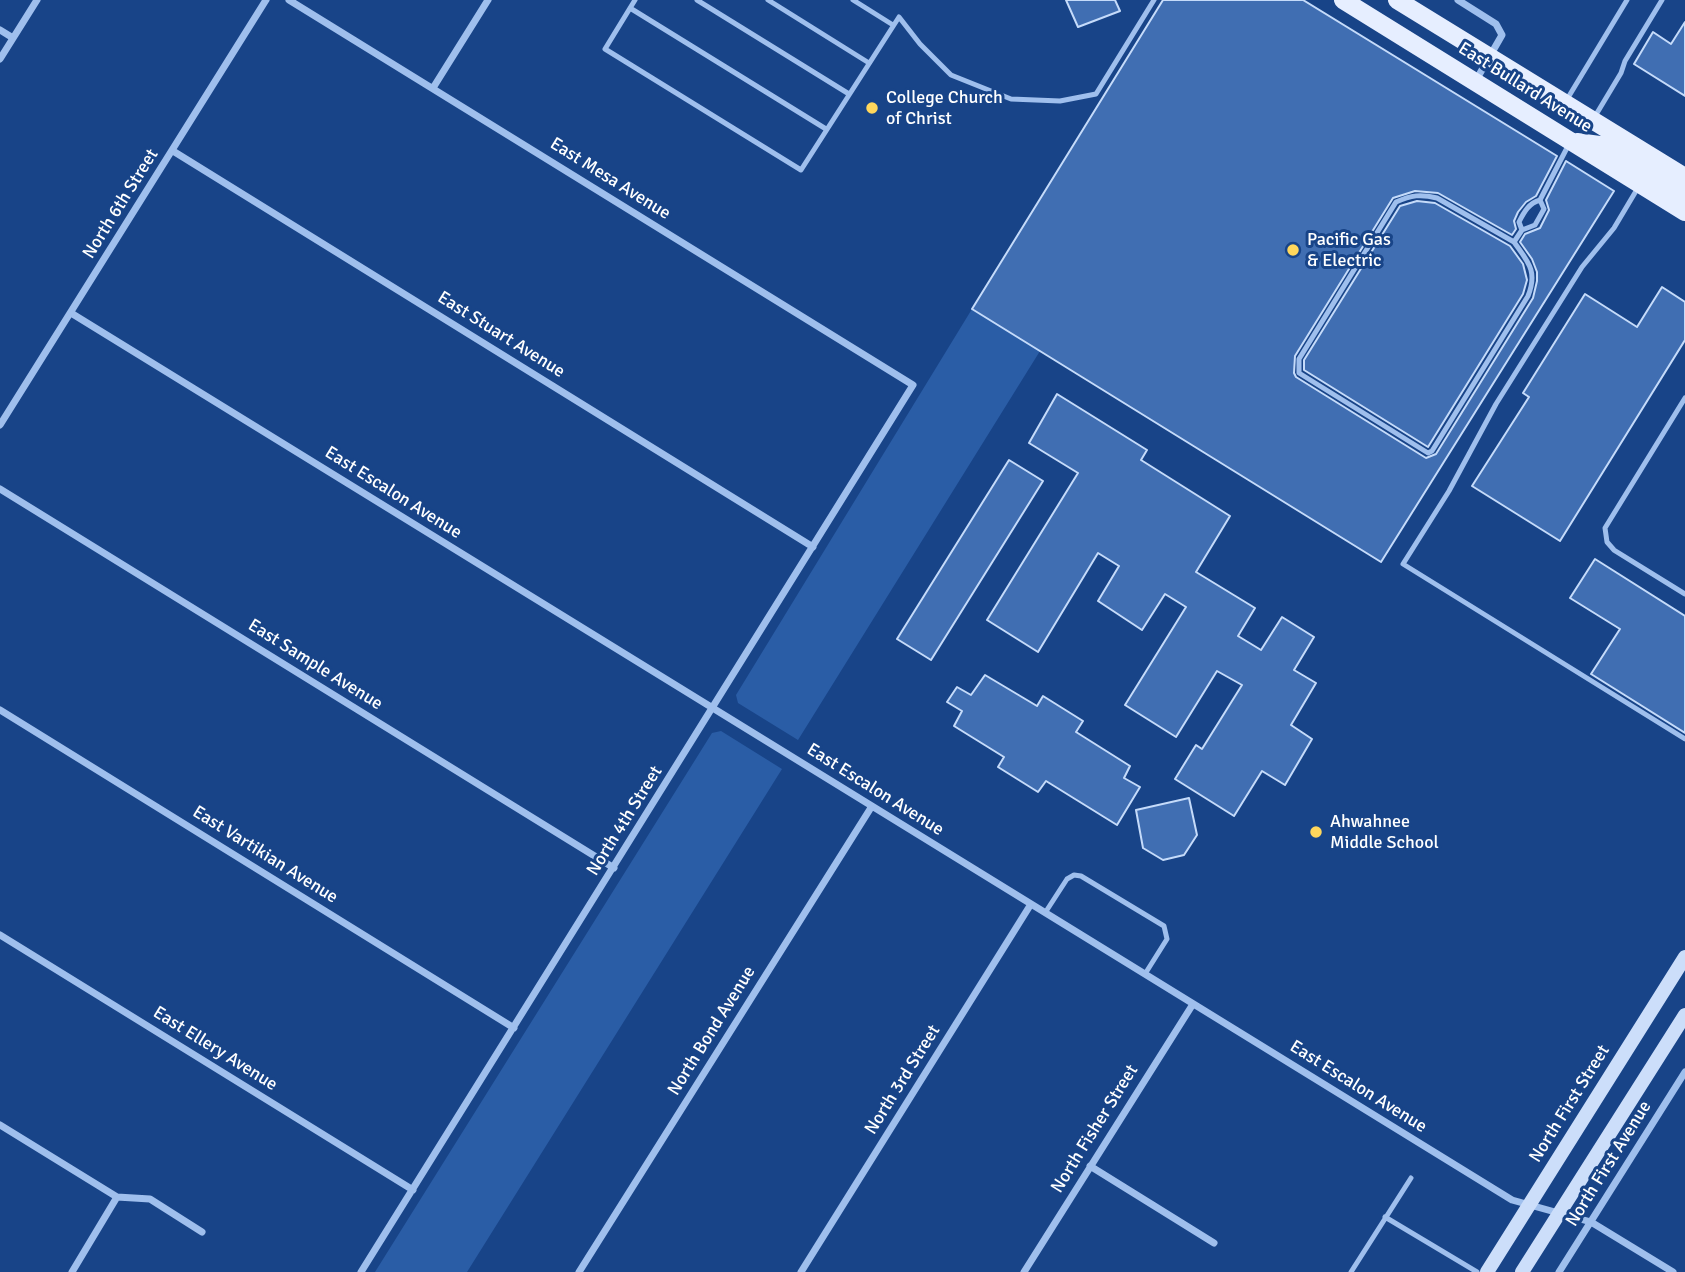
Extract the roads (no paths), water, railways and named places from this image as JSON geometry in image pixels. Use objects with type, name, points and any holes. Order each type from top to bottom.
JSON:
[{"type":"main road","name":"East Bullard Avenue","points":[[1343,0],[1685,212]]},
{"type":"main road","name":"East Bullard Avenue","points":[[1397,0],[1685,177]]},
{"type":"main road","points":[[1570,141],[1607,146],[1685,195]]},
{"type":"main road","name":"North First Street","points":[[1487,1272],[1685,957]]},
{"type":"main road","points":[[1522,1272],[1680,1034],[1685,1015]]},
{"type":"street","points":[[0,59],[37,0]]},
{"type":"street","name":"North 6th Street","points":[[0,425],[267,0]]},
{"type":"street","name":"East Mesa Avenue","points":[[289,0],[913,385]]},
{"type":"street","points":[[433,88],[488,0]]},
{"type":"street","points":[[1458,0],[1491,20],[1502,35],[1475,82]]},
{"type":"street","points":[[0,30],[13,38]]},
{"type":"street","name":"East Stuart Avenue","points":[[173,150],[813,547]]},
{"type":"street","name":"East Escalon Avenue","points":[[71,313],[1511,1200],[1591,1222],[1673,1272]]},
{"type":"street","name":"North 4th Street","points":[[361,1272],[913,385]]},
{"type":"street","name":"East Sample Avenue","points":[[0,489],[614,868]]},
{"type":"street","name":"East Vartikian Avenue","points":[[0,710],[514,1028]]},
{"type":"street","name":"North Bond Avenue","points":[[579,1272],[872,806]]},
{"type":"street","name":"North 3rd Street","points":[[801,1272],[1031,904]]},
{"type":"street","name":"East Ellery Avenue","points":[[0,935],[413,1190]]},
{"type":"street","name":"North Fisher Street","points":[[1024,1272],[1193,1003]]},
{"type":"street","name":"North First Avenue","points":[[1559,1272],[1685,1072]]},
{"type":"street","points":[[0,1125],[117,1197],[149,1199],[202,1231]]},
{"type":"street","points":[[1090,1166],[1214,1243]]},
{"type":"street","points":[[72,1272],[117,1197]]},
{"type":"lane","points":[[635,0],[605,49],[800,170],[899,17],[920,44],[951,75],[1011,99],[1060,101],[1096,94],[1154,0]]},
{"type":"lane","points":[[698,0],[849,94]]},
{"type":"lane","points":[[768,0],[869,62]]},
{"type":"lane","points":[[853,0],[893,25]]},
{"type":"lane","points":[[1565,103],[1627,0]]},
{"type":"lane","points":[[1592,120],[1662,0]]},
{"type":"lane","points":[[630,8],[827,129]]},
{"type":"lane","points":[[1522,230],[1519,222],[1533,202],[1539,200],[1570,141]]},
{"type":"lane","points":[[1641,184],[1614,228],[1574,279],[1496,404],[1449,491],[1404,564],[1685,739]]},
{"type":"lane","points":[[1423,194],[1437,198],[1514,242],[1530,266],[1534,282],[1432,451],[1428,453],[1299,373],[1299,359],[1396,202],[1423,194]]},
{"type":"lane","points":[[1514,242],[1522,230],[1535,225],[1544,209],[1539,200]]},
{"type":"lane","points":[[1685,398],[1605,528],[1607,542],[1614,550],[1685,594]]},
{"type":"lane","points":[[1045,913],[1067,879],[1073,875],[1081,876],[1164,926],[1167,939],[1145,974]]},
{"type":"lane","points":[[1351,1272],[1411,1178]]},
{"type":"lane","points":[[1385,1217],[1477,1272]]},
{"type":"place","name":"College Church of Christ","points":[[872,108]]},
{"type":"place","name":"Pacific Gas & Electric","points":[[1293,250]]},
{"type":"place","name":"Ahwahnee Middle School","points":[[1316,832]]}]
